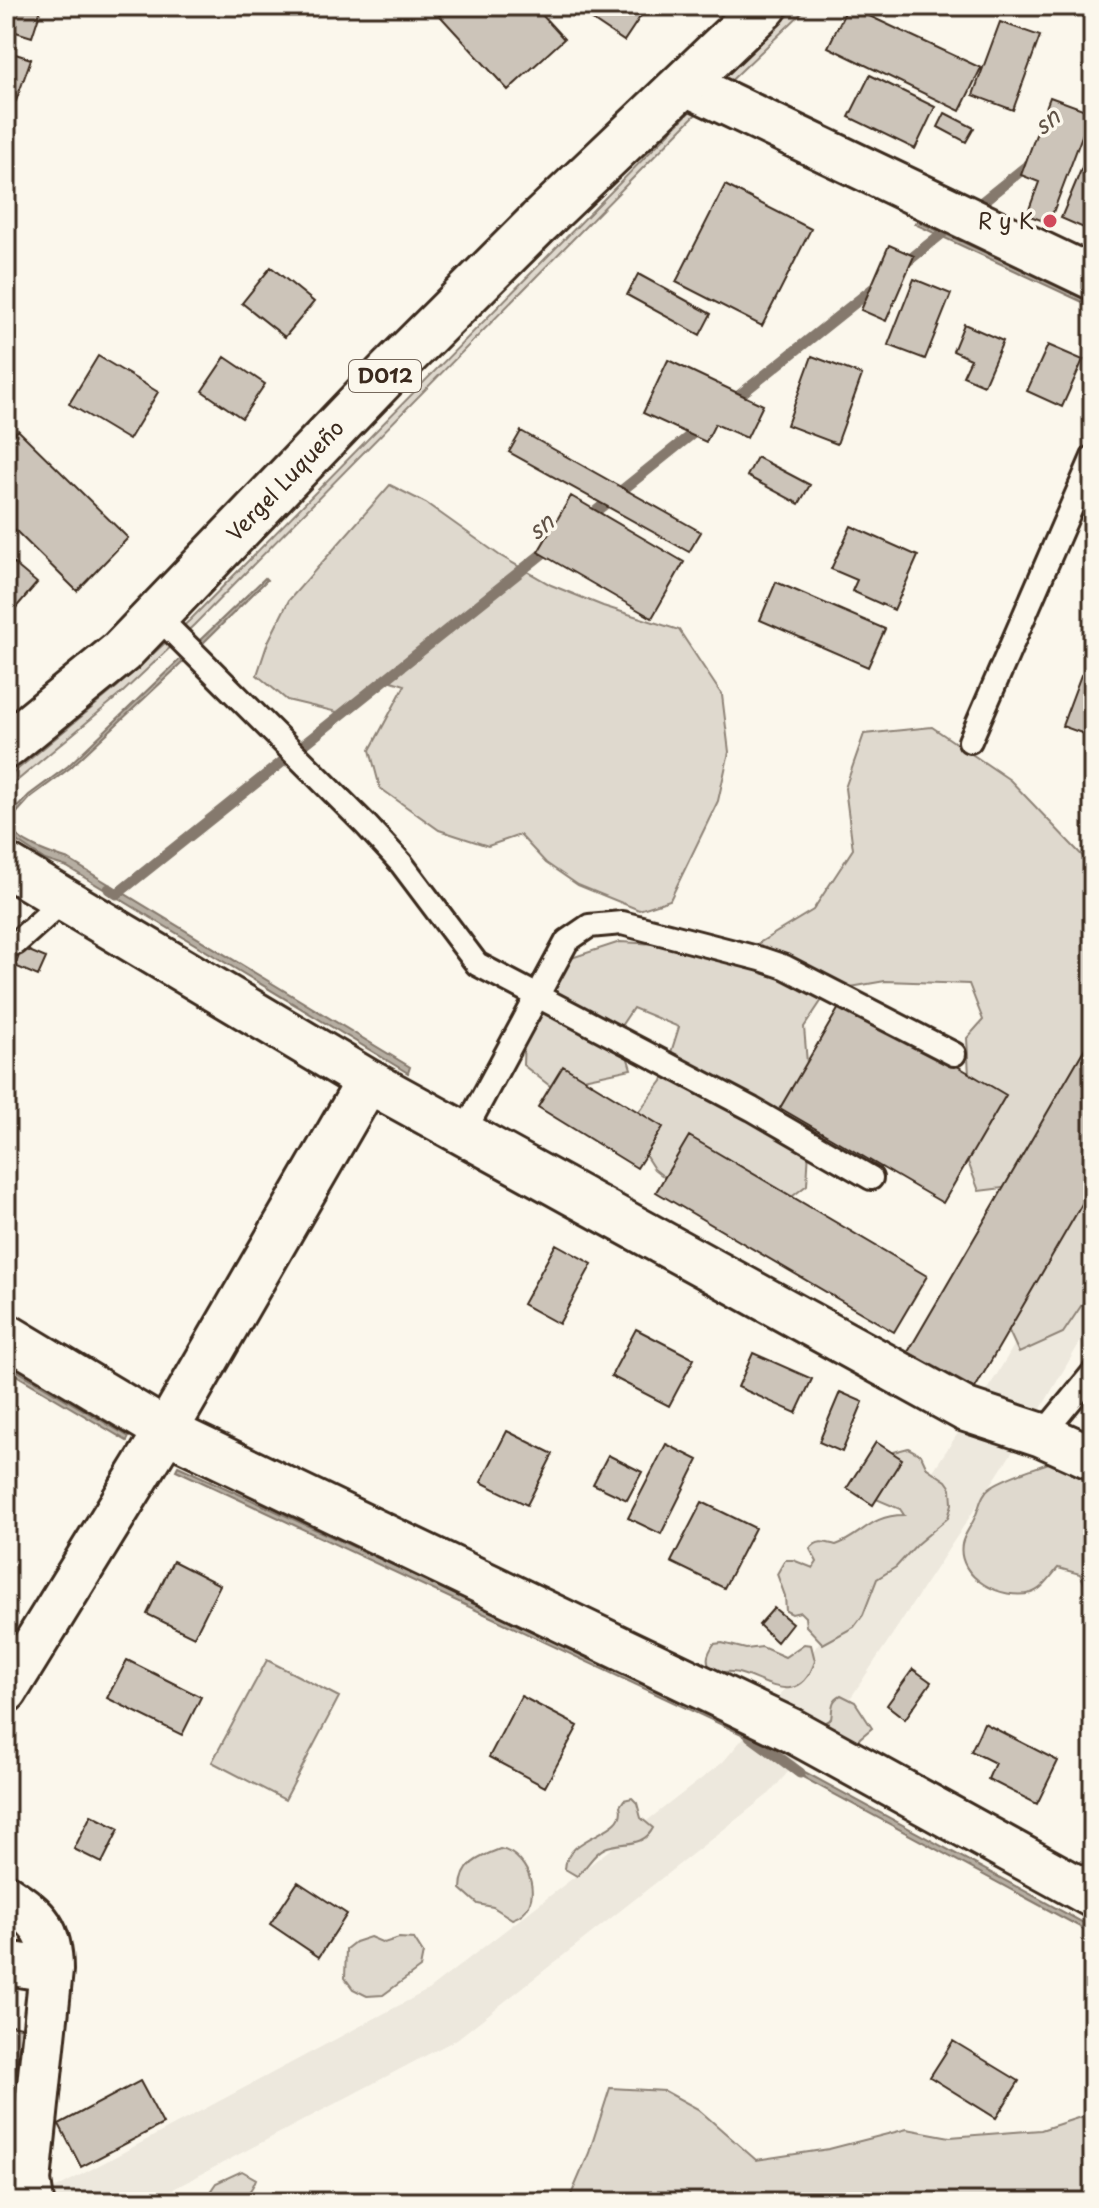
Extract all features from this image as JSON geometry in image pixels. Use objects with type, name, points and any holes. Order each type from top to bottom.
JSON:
[{"type":"main road","name":"Vergel Luqueño","points":[[6,746],[121,652],[401,360],[539,222],[765,6]]},
{"type":"street","points":[[684,83],[1093,278]]},
{"type":"street","points":[[8,868],[368,1081],[966,1410],[1042,1435],[1093,1458]]},
{"type":"street","points":[[6,1691],[166,1431],[368,1081]]},
{"type":"street","points":[[6,1335],[166,1431],[791,1730],[1093,1896]]},
{"type":"street","points":[[6,1896],[37,1921],[51,1945],[29,2181],[32,2202]]},
{"type":"street","points":[[6,1963],[51,1970]]},
{"type":"lane","points":[[970,741],[1093,457]]},
{"type":"lane","points":[[156,615],[401,863],[477,964],[752,1109],[871,1178]]},
{"type":"lane","points":[[6,946],[16,943],[64,900]]},
{"type":"lane","points":[[463,1134],[567,941],[589,926],[622,923],[785,967],[954,1054]]},
{"type":"lane","points":[[1042,1435],[1093,1373]]},
{"type":"shaded area","points":[[798,6],[809,6],[691,119],[194,625],[123,692],[6,790],[6,779],[117,687],[190,620],[718,83]]},
{"type":"shaded area","points":[[917,221],[1093,302],[1093,307],[915,224]]},
{"type":"shaded area","points":[[390,485],[426,503],[499,555],[551,585],[603,606],[679,630],[722,695],[729,752],[718,801],[670,900],[639,910],[578,885],[546,863],[520,835],[488,846],[439,830],[380,788],[370,750],[405,685],[382,678],[341,713],[287,700],[257,675],[268,642],[289,600]]},
{"type":"shaded area","points":[[265,578],[267,580],[70,768],[31,797],[6,825],[6,819],[29,795],[68,766]]},
{"type":"shaded area","points":[[932,727],[1010,780],[1093,867],[1093,1074],[1019,1186],[979,1191],[957,1133],[970,1095],[967,1038],[983,1020],[969,984],[885,981],[828,991],[804,1027],[811,1111],[807,1185],[770,1214],[681,1190],[654,1169],[627,1127],[662,1081],[679,1027],[633,1008],[619,1029],[631,1069],[550,1086],[523,1065],[524,1034],[556,963],[620,942],[749,949],[813,910],[853,849],[845,788],[864,734]]},
{"type":"shaded area","points":[[6,825],[27,843],[69,860],[410,1067],[408,1073],[67,867],[45,860],[6,834]]},
{"type":"shaded area","points":[[1093,1151],[1093,1288],[1063,1333],[1019,1353],[1001,1314]]},
{"type":"shaded area","points":[[1093,1211],[1093,1320],[1042,1407],[848,1702],[770,1793],[457,2039],[149,2202],[30,2202],[428,1990],[723,1762],[800,1671],[996,1376]]},
{"type":"shaded area","points":[[6,1364],[129,1437],[127,1441],[6,1369]]},
{"type":"shaded area","points":[[908,1448],[921,1455],[927,1468],[951,1488],[952,1504],[948,1518],[896,1567],[877,1579],[863,1615],[854,1627],[823,1644],[806,1626],[805,1617],[800,1612],[792,1614],[786,1611],[785,1596],[777,1574],[785,1560],[813,1568],[817,1562],[810,1549],[816,1544],[825,1542],[836,1545],[883,1518],[904,1515],[900,1509],[876,1499],[886,1454]]},
{"type":"shaded area","points":[[1066,1456],[1093,1465],[1093,1636],[1090,1594],[1080,1574],[1058,1568],[1035,1591],[1008,1594],[974,1577],[962,1556],[963,1540],[988,1489],[1010,1477]]},
{"type":"shaded area","points":[[178,1466],[436,1585],[762,1740],[761,1743],[176,1470]]},
{"type":"shaded area","points":[[714,1644],[746,1649],[762,1647],[785,1657],[804,1644],[811,1645],[815,1661],[806,1678],[795,1687],[783,1688],[742,1674],[712,1672],[708,1654]]},
{"type":"shaded area","points":[[267,1660],[339,1697],[285,1800],[212,1762]]},
{"type":"shaded area","points":[[841,1695],[855,1702],[872,1728],[860,1738],[852,1751],[818,1726],[831,1719],[834,1702]]},
{"type":"shaded area","points":[[790,1764],[1093,1928],[1093,1934],[786,1768]]},
{"type":"shaded area","points":[[632,1798],[637,1803],[641,1818],[653,1828],[649,1834],[638,1841],[601,1850],[577,1876],[565,1869],[568,1857],[575,1848],[615,1823],[624,1800]]},
{"type":"shaded area","points":[[500,1849],[520,1860],[531,1882],[529,1904],[523,1913],[512,1919],[493,1907],[478,1904],[461,1889],[468,1867]]},
{"type":"shaded area","points":[[370,1937],[384,1943],[399,1938],[414,1939],[423,1953],[420,1968],[383,1995],[367,1996],[353,1989],[345,1978],[346,1949]]},
{"type":"shaded area","points":[[610,2088],[665,2091],[698,2109],[756,2160],[829,2149],[907,2129],[950,2137],[1041,2130],[1093,2113],[1093,2202],[568,2202],[589,2153]]},
{"type":"shaded area","points":[[242,2171],[256,2179],[242,2199],[203,2202],[216,2183]]},
{"type":"building","points":[[6,6],[42,6],[32,37],[6,29]]},
{"type":"building","points":[[431,6],[534,6],[564,39],[508,90]]},
{"type":"building","points":[[591,6],[636,6],[644,11],[624,41],[585,15]]},
{"type":"building","points":[[848,6],[981,68],[960,111],[828,47]]},
{"type":"building","points":[[1000,22],[1040,36],[1013,110],[973,95]]},
{"type":"building","points":[[6,51],[31,59],[16,101],[6,97]]},
{"type":"building","points":[[870,75],[935,107],[915,149],[849,117]]},
{"type":"building","points":[[1050,97],[1091,112],[1049,223],[1027,215],[1039,182],[1021,175]]},
{"type":"building","points":[[945,113],[974,128],[966,142],[938,127]]},
{"type":"building","points":[[1093,141],[1093,232],[1061,218]]},
{"type":"building","points":[[725,185],[811,229],[762,326],[676,282]]},
{"type":"building","points":[[889,245],[914,256],[886,321],[861,310]]},
{"type":"building","points":[[271,267],[314,302],[285,337],[242,303]]},
{"type":"building","points":[[638,274],[711,314],[700,335],[627,295]]},
{"type":"building","points":[[914,279],[951,294],[925,359],[888,345]]},
{"type":"building","points":[[964,324],[1003,341],[984,385],[963,376],[971,359],[953,351]]},
{"type":"building","points":[[1048,345],[1083,360],[1062,407],[1027,391]]},
{"type":"building","points":[[98,356],[158,392],[129,440],[69,404]]},
{"type":"building","points":[[812,356],[862,375],[837,444],[787,425]]},
{"type":"building","points":[[225,357],[265,384],[242,418],[202,391]]},
{"type":"building","points":[[668,360],[763,405],[747,438],[715,424],[706,442],[643,413]]},
{"type":"building","points":[[18,430],[128,538],[77,591],[6,521],[6,442]]},
{"type":"building","points":[[521,431],[701,532],[689,552],[509,452]]},
{"type":"building","points":[[757,457],[810,485],[799,504],[747,476]]},
{"type":"building","points":[[571,496],[684,562],[652,618],[538,552]]},
{"type":"building","points":[[851,526],[918,556],[894,610],[852,591],[857,580],[831,569]]},
{"type":"building","points":[[6,557],[37,583],[7,618],[6,617]]},
{"type":"building","points":[[776,582],[885,629],[868,667],[760,620]]},
{"type":"building","points":[[1081,675],[1093,679],[1093,737],[1062,726]]},
{"type":"building","points":[[22,948],[46,958],[38,976],[15,966]]},
{"type":"building","points":[[844,999],[1006,1095],[943,1203],[780,1108]]},
{"type":"building","points":[[1093,1034],[1093,1185],[974,1390],[908,1352]]},
{"type":"building","points":[[563,1066],[663,1127],[637,1168],[538,1107]]},
{"type":"building","points":[[689,1136],[927,1276],[894,1332],[656,1192]]},
{"type":"building","points":[[556,1244],[592,1264],[559,1324],[523,1304]]},
{"type":"building","points":[[636,1329],[694,1359],[669,1406],[611,1376]]},
{"type":"building","points":[[753,1353],[812,1379],[796,1413],[738,1387]]},
{"type":"building","points":[[840,1392],[863,1402],[842,1452],[819,1442]]},
{"type":"building","points":[[507,1431],[553,1454],[527,1505],[481,1482]]},
{"type":"building","points":[[876,1442],[902,1459],[873,1505],[847,1488]]},
{"type":"building","points":[[666,1444],[698,1460],[661,1534],[628,1518]]},
{"type":"building","points":[[608,1455],[642,1472],[627,1500],[593,1484]]},
{"type":"building","points":[[702,1502],[755,1528],[724,1588],[671,1562]]},
{"type":"building","points":[[173,1561],[220,1585],[194,1637],[147,1614]]},
{"type":"building","points":[[774,1608],[792,1623],[777,1642],[759,1625]]},
{"type":"building","points":[[127,1660],[201,1697],[182,1735],[107,1698]]},
{"type":"building","points":[[913,1669],[931,1682],[905,1719],[887,1705]]},
{"type":"building","points":[[521,1696],[578,1726],[545,1787],[489,1757]]},
{"type":"building","points":[[984,1723],[1058,1761],[1037,1804],[988,1779],[995,1763],[971,1751]]},
{"type":"building","points":[[91,1815],[119,1829],[102,1863],[74,1849]]},
{"type":"building","points":[[298,1882],[347,1914],[319,1957],[270,1924]]},
{"type":"building","points":[[6,2024],[22,2027],[15,2074],[6,2073]]},
{"type":"building","points":[[953,2041],[1019,2081],[996,2118],[930,2077]]},
{"type":"building","points":[[140,2081],[163,2124],[81,2167],[59,2124]]},
{"type":"waterway","name":"sn","points":[[972,210],[1033,161]]},
{"type":"waterway","name":"sn","points":[[903,265],[955,223]]},
{"type":"waterway","name":"sn","points":[[731,402],[880,283]]},
{"type":"waterway","name":"sn","points":[[585,520],[702,426]]},
{"type":"waterway","name":"sn","points":[[109,889],[117,894],[552,546]]},
{"type":"waterway","points":[[750,1736],[800,1773]]},
{"type":"place","name":"R y K","points":[[1050,221]]}]
